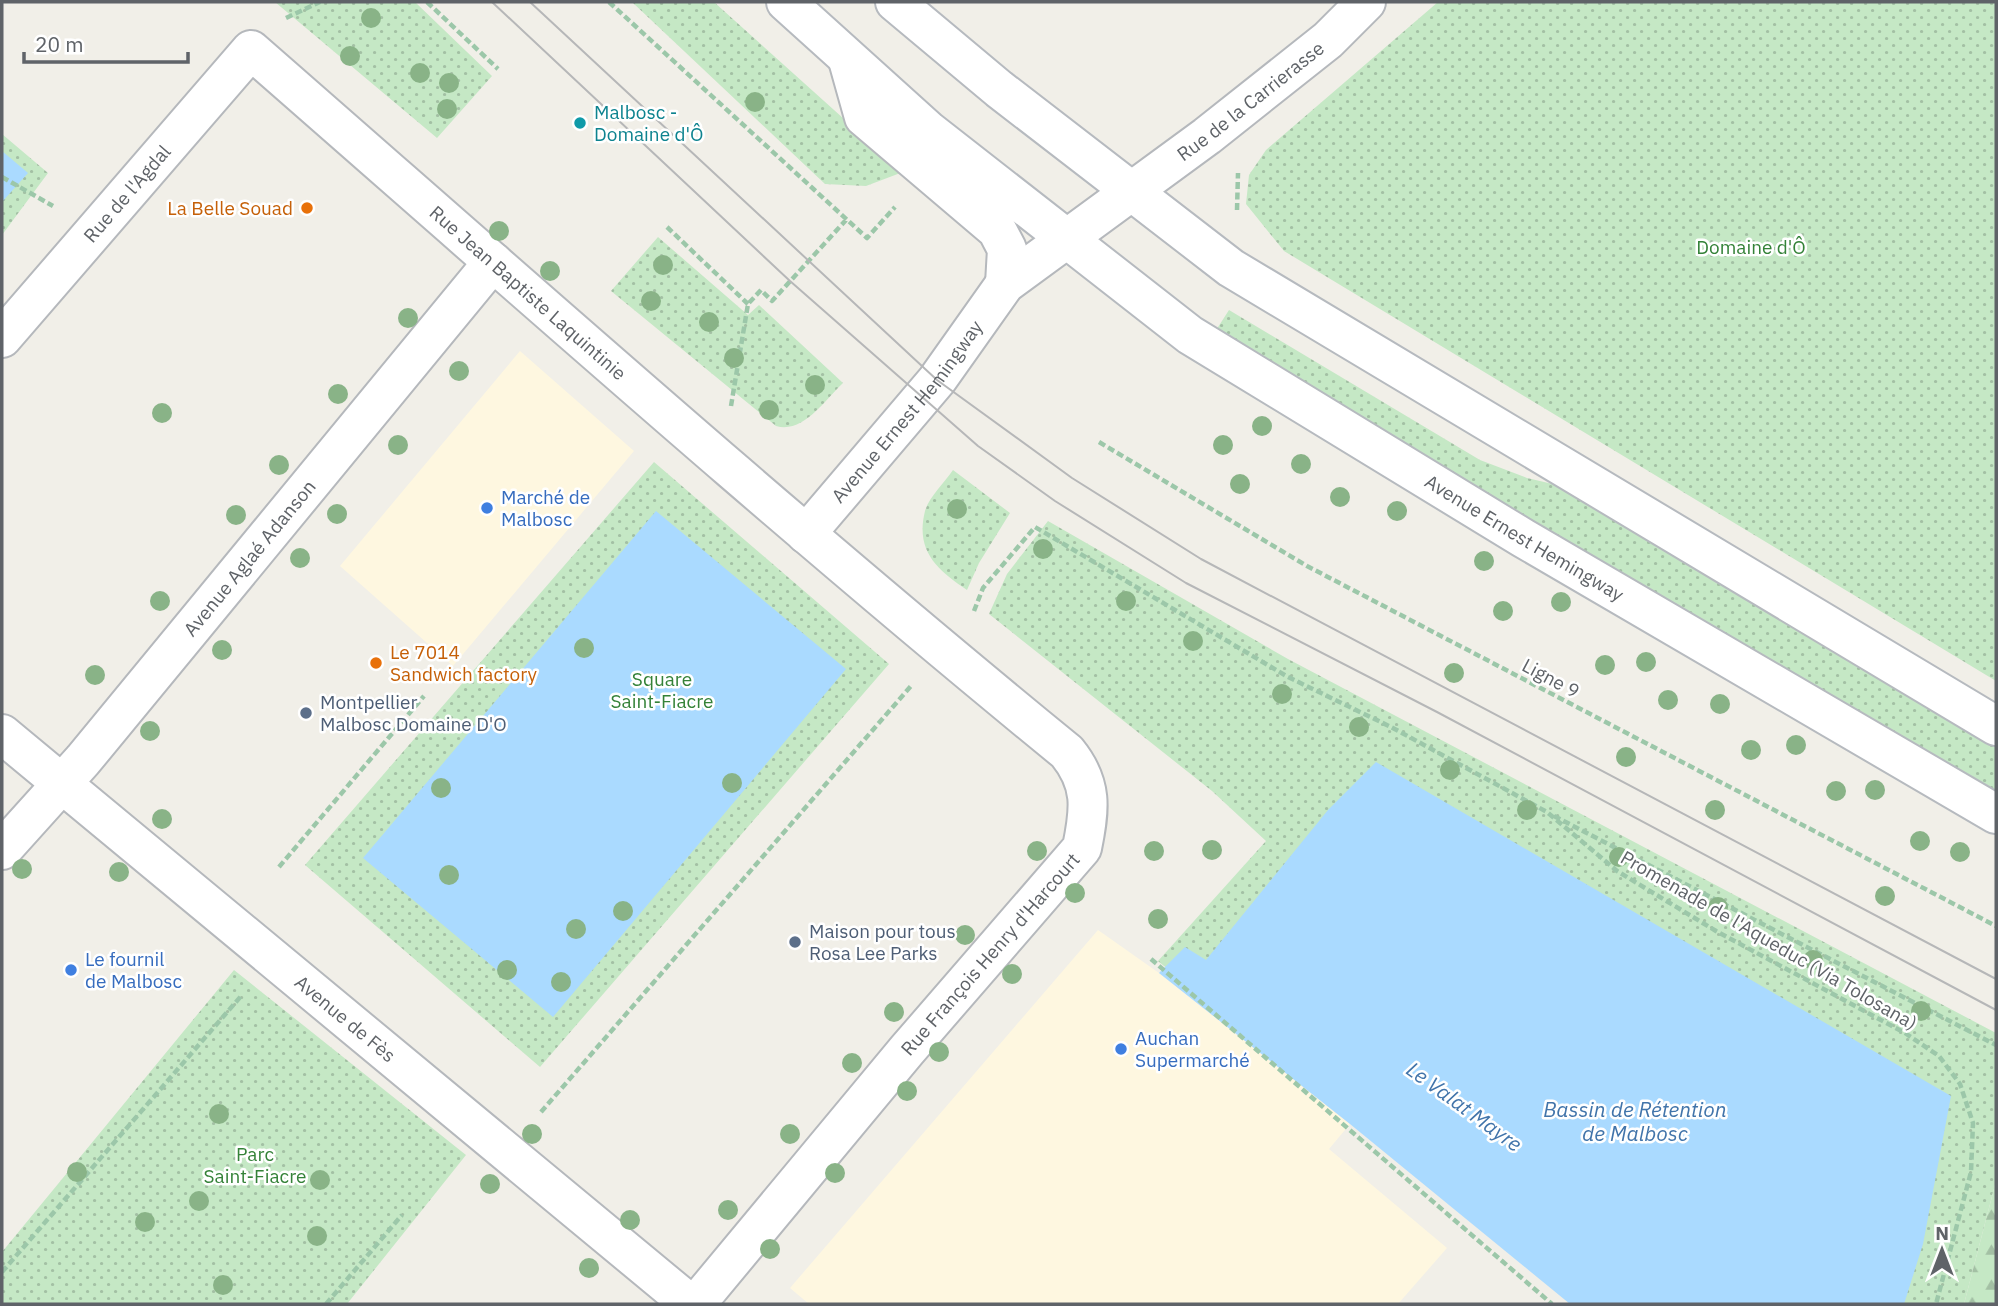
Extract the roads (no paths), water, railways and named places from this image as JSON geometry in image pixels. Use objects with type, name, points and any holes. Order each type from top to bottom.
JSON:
[{"type":"street","name":"Avenue Ernest Hemingway","points":[[786,2],[929,131],[1189,335],[1523,538],[1996,814]]},
{"type":"street","points":[[895,2],[1129,192],[1231,268],[1996,726]]},
{"type":"street","name":"Rue de la Carrierasse","points":[[1129,192],[1207,136],[1328,40],[1366,2]]},
{"type":"street","name":"Rue Jean Baptiste Laquintinie","points":[[251,50],[806,534]]},
{"type":"street","name":"Rue de l'Agdal","points":[[2,338],[251,50]]},
{"type":"street","points":[[848,60],[864,117],[997,230],[1007,249],[1005,285]]},
{"type":"street","name":"Avenue Ernest Hemingway","points":[[806,534],[937,380],[1005,285],[1129,192]]},
{"type":"street","name":"Avenue Aglaé Adanson","points":[[2,850],[61,784],[493,262]]},
{"type":"street","name":"Rue François Henry d'Harcourt","points":[[696,1304],[907,1050],[1083,848],[1090,812],[1083,771],[1067,752],[806,534]]},
{"type":"street","name":"Avenue de Fès","points":[[2,734],[690,1304]]},
{"type":"water","points":[[2,151],[28,173],[2,202]]},
{"type":"water","name":"Square Saint-Fiacre","points":[[656,511],[846,669],[553,1017],[363,858]]},
{"type":"water","name":"Bassin de Rétention de Malbosc","points":[[1376,762],[1951,1096],[1923,1244],[1904,1304],[1570,1304],[1350,1124],[1159,973],[1185,947],[1206,960],[1328,810]]},
{"type":"tram line","points":[[492,2],[790,281],[978,446],[1055,501],[1186,583],[1437,712],[1996,1010]]},
{"type":"tram line","points":[[530,2],[937,380],[1072,478],[1201,559],[1996,979]]},
{"type":"place","name":"Malbosc - Domaine d'Ô","points":[[580,123]]},
{"type":"place","name":"La Belle Souad","points":[[307,208]]},
{"type":"place","name":"Marché de Malbosc","points":[[487,508]]},
{"type":"place","name":"Le 7014 Sandwich factory","points":[[376,663]]},
{"type":"place","name":"Montpellier Malbosc Domaine D'O","points":[[306,713]]},
{"type":"place","name":"Maison pour tous Rosa Lee Parks","points":[[795,942]]},
{"type":"place","name":"Le fournil de Malbosc","points":[[71,970]]},
{"type":"place","name":"Auchan Supermarché","points":[[1121,1049]]},
{"type":"park label","name":"Domaine d'Ô","points":[[1751,247]]},
{"type":"park label","name":"Parc Saint-Fiacre","points":[[255,1165]]},
{"type":"water label","name":"Le Valat Mayre","points":[[1464,1107]]}]
